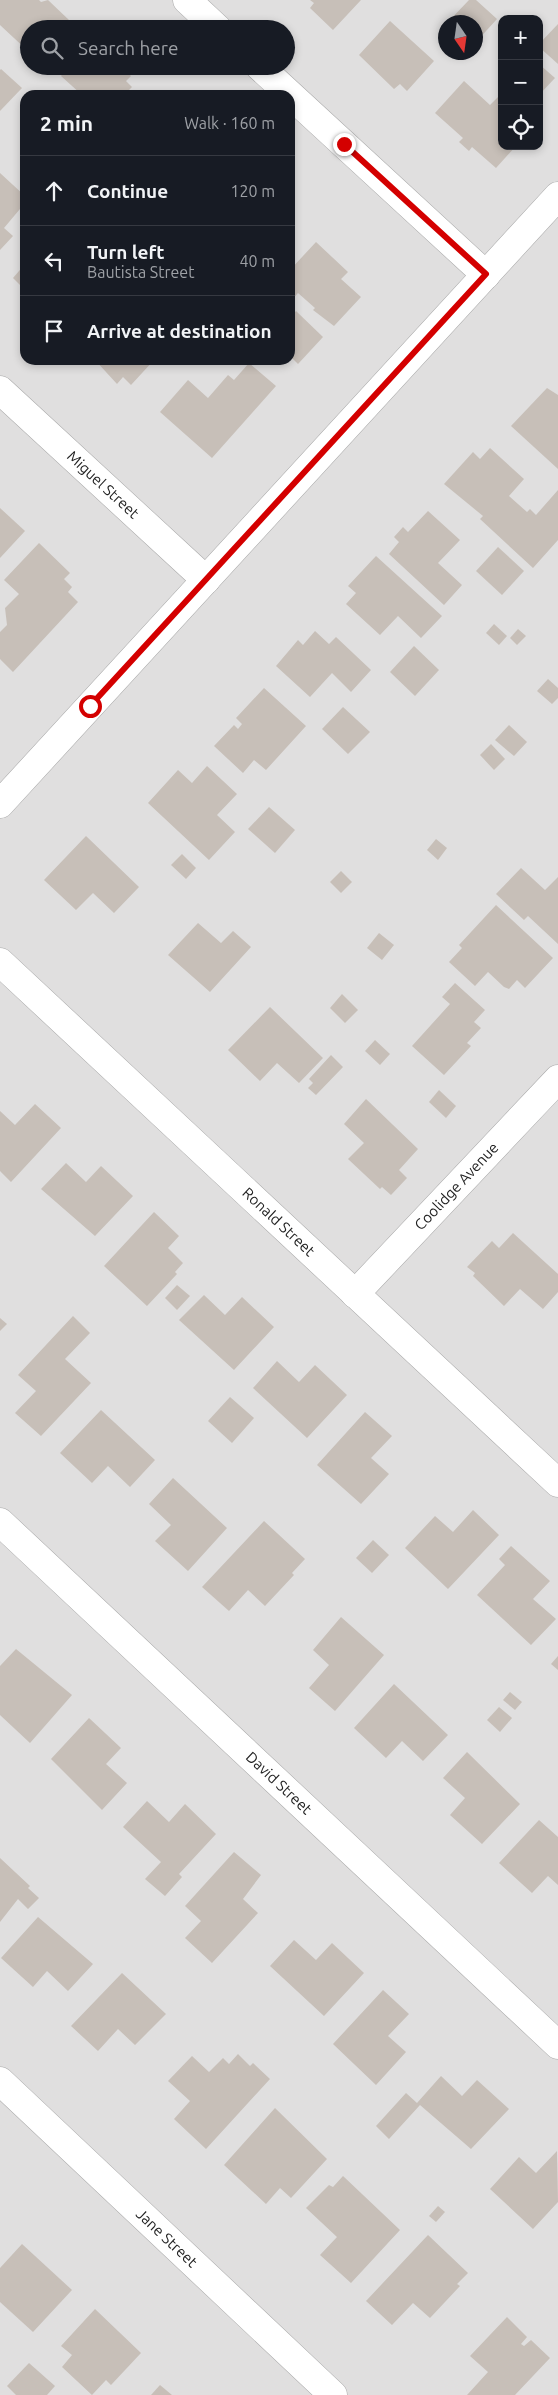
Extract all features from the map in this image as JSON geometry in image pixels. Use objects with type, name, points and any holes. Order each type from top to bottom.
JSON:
[{"type":"street","points":[[187,0],[208,20]]},
{"type":"street","points":[[269,75],[285,90]]},
{"type":"street","points":[[295,99],[486,274]]},
{"type":"street","points":[[0,804],[558,196]]},
{"type":"street","name":"Miguel Street","points":[[0,390],[206,580]]},
{"type":"street","name":"Ronald Street","points":[[0,962],[558,1483]]},
{"type":"street","name":"Coolidge Avenue","points":[[355,1294],[558,1079]]},
{"type":"street","name":"David Street","points":[[0,1522],[558,2045]]},
{"type":"street","name":"Jane Street","points":[[0,2082],[333,2395]]},
{"type":"shaded area","points":[[0,0],[558,0],[558,2395],[0,2395]]},
{"type":"building","points":[[0,0],[39,0],[41,2],[48,0],[69,20],[20,20],[20,44],[0,25]]},
{"type":"building","points":[[310,0],[361,0],[333,30],[310,8],[314,3]]},
{"type":"building","points":[[469,0],[476,0],[497,19],[483,34],[483,15],[455,15]]},
{"type":"building","points":[[390,21],[434,61],[407,91],[400,84],[394,89],[359,55]]},
{"type":"building","points":[[558,24],[558,64],[543,51],[543,40]]},
{"type":"building","points":[[543,68],[555,78],[543,91]]},
{"type":"building","points":[[0,70],[22,88],[0,111]]},
{"type":"building","points":[[130,75],[126,81],[132,87],[129,90],[76,90],[61,76]]},
{"type":"building","points":[[464,81],[490,105],[498,97],[498,150],[512,150],[496,168],[472,147],[469,151],[459,142],[463,138],[435,113]]},
{"type":"building","points":[[0,173],[20,191],[20,209],[4,228],[13,236],[0,250]]},
{"type":"building","points":[[316,242],[348,272],[341,279],[361,297],[334,326],[313,310],[315,308],[298,293],[295,296],[295,265]]},
{"type":"building","points":[[20,270],[20,285],[13,278]]},
{"type":"building","points":[[296,311],[323,337],[298,364],[295,361]]},
{"type":"building","points":[[100,365],[149,365],[131,385],[123,377],[117,384]]},
{"type":"building","points":[[247,365],[251,365],[276,386],[212,458],[160,412],[188,380],[208,398],[228,375],[234,380]]},
{"type":"building","points":[[547,388],[558,395],[558,469],[511,426]]},
{"type":"building","points":[[490,448],[524,479],[509,496],[527,512],[530,509],[536,515],[558,490],[558,540],[533,568],[480,519],[483,516],[444,484],[473,452],[480,459]]},
{"type":"building","points":[[0,508],[25,531],[0,558]]},
{"type":"building","points":[[428,511],[460,540],[438,563],[462,585],[444,605],[389,554],[399,542],[394,537],[403,527],[408,532]]},
{"type":"building","points":[[39,543],[70,573],[64,579],[72,587],[68,592],[78,602],[13,672],[0,659],[0,632],[7,625],[5,608],[19,594],[4,580]]},
{"type":"building","points":[[498,547],[524,571],[502,595],[476,571]]},
{"type":"building","points":[[376,556],[442,616],[421,638],[398,616],[380,635],[346,604],[356,593],[348,586]]},
{"type":"building","points":[[494,624],[507,636],[499,645],[486,633]]},
{"type":"building","points":[[518,629],[526,636],[517,645],[510,638]]},
{"type":"building","points":[[315,631],[329,644],[336,637],[371,670],[351,692],[332,673],[310,697],[276,666],[298,640],[303,645]]},
{"type":"building","points":[[414,646],[439,670],[415,696],[390,672]]},
{"type":"building","points":[[548,679],[558,688],[558,698],[552,704],[537,691]]},
{"type":"building","points":[[264,688],[306,726],[266,770],[254,760],[243,773],[214,746],[234,725],[238,729],[242,724],[236,718]]},
{"type":"building","points":[[343,707],[370,732],[348,754],[322,729]]},
{"type":"building","points":[[509,725],[527,742],[514,756],[495,740]]},
{"type":"building","points":[[491,744],[505,759],[494,770],[480,755]]},
{"type":"building","points":[[207,766],[237,794],[217,815],[235,832],[209,860],[148,803],[178,770],[192,783]]},
{"type":"building","points":[[269,807],[295,830],[275,853],[248,829]]},
{"type":"building","points":[[86,836],[139,887],[114,913],[93,893],[76,910],[44,880]]},
{"type":"building","points":[[436,839],[447,848],[438,860],[427,850]]},
{"type":"building","points":[[182,854],[196,868],[186,879],[171,865]]},
{"type":"building","points":[[521,868],[545,890],[558,877],[558,944],[528,916],[524,920],[496,894]]},
{"type":"building","points":[[341,871],[352,882],[341,893],[330,882]]},
{"type":"building","points":[[496,905],[553,958],[525,988],[517,980],[509,989],[504,987],[488,972],[475,986],[449,962],[462,948],[459,945]]},
{"type":"building","points":[[198,923],[221,943],[233,931],[251,947],[210,992],[168,955]]},
{"type":"building","points":[[379,933],[394,945],[382,960],[367,948]]},
{"type":"building","points":[[455,983],[485,1010],[474,1022],[481,1028],[467,1043],[471,1046],[444,1075],[412,1046],[450,1004],[442,997]]},
{"type":"building","points":[[342,994],[358,1010],[345,1023],[330,1008]]},
{"type":"building","points":[[270,1007],[323,1058],[299,1083],[277,1063],[260,1081],[228,1050]]},
{"type":"building","points":[[375,1040],[390,1054],[380,1065],[365,1051]]},
{"type":"building","points":[[331,1055],[343,1067],[316,1095],[308,1088],[313,1083],[309,1079]]},
{"type":"building","points":[[439,1090],[456,1106],[446,1118],[429,1102]]},
{"type":"building","points":[[366,1099],[418,1149],[399,1170],[407,1178],[391,1195],[382,1187],[380,1189],[348,1159],[364,1143],[344,1124]]},
{"type":"building","points":[[35,1104],[61,1128],[11,1182],[0,1171],[0,1111],[15,1125]]},
{"type":"building","points":[[66,1163],[86,1182],[101,1166],[133,1196],[95,1236],[41,1189]]},
{"type":"building","points":[[154,1212],[179,1236],[168,1248],[183,1263],[175,1272],[177,1274],[147,1306],[104,1266]]},
{"type":"building","points":[[513,1233],[558,1274],[558,1292],[543,1309],[520,1289],[504,1306],[473,1276],[475,1273],[467,1267],[492,1241],[499,1248]]},
{"type":"building","points":[[177,1285],[190,1296],[177,1310],[165,1298]]},
{"type":"building","points":[[204,1295],[225,1315],[242,1297],[274,1327],[234,1370],[179,1320]]},
{"type":"building","points":[[73,1316],[90,1333],[65,1359],[91,1383],[41,1436],[15,1413],[36,1391],[18,1375]]},
{"type":"building","points":[[0,1318],[7,1324],[0,1331]]},
{"type":"building","points":[[277,1361],[299,1382],[315,1365],[347,1395],[307,1438],[253,1388]]},
{"type":"building","points":[[230,1397],[254,1418],[232,1443],[208,1421]]},
{"type":"building","points":[[101,1410],[155,1460],[130,1487],[108,1466],[92,1483],[60,1453]]},
{"type":"building","points":[[365,1412],[392,1436],[371,1458],[389,1474],[361,1504],[317,1465]]},
{"type":"building","points":[[173,1478],[227,1528],[188,1571],[155,1541],[171,1525],[149,1504]]},
{"type":"building","points":[[473,1510],[499,1535],[448,1589],[405,1548],[435,1516],[453,1532]]},
{"type":"building","points":[[264,1521],[305,1559],[292,1573],[294,1575],[265,1606],[248,1590],[229,1611],[202,1587]]},
{"type":"building","points":[[373,1540],[389,1555],[372,1573],[356,1558]]},
{"type":"building","points":[[511,1546],[550,1581],[533,1599],[556,1619],[531,1645],[477,1595],[505,1565],[499,1559]]},
{"type":"building","points":[[341,1617],[384,1655],[335,1711],[309,1688],[329,1665],[313,1650]]},
{"type":"building","points":[[16,1649],[72,1695],[30,1743],[0,1715],[0,1666]]},
{"type":"building","points":[[558,1656],[558,1670],[551,1664]]},
{"type":"building","points":[[394,1684],[448,1735],[423,1761],[402,1741],[386,1758],[354,1728]]},
{"type":"building","points":[[510,1692],[522,1702],[515,1710],[503,1700]]},
{"type":"building","points":[[499,1707],[512,1718],[500,1732],[487,1720]]},
{"type":"building","points":[[89,1718],[121,1748],[106,1764],[127,1783],[102,1810],[51,1759]]},
{"type":"building","points":[[467,1752],[520,1804],[482,1844],[450,1815],[465,1798],[443,1778]]},
{"type":"building","points":[[147,1801],[169,1822],[185,1804],[216,1834],[179,1874],[182,1877],[165,1896],[145,1879],[161,1862],[123,1827]]},
{"type":"building","points":[[539,1820],[558,1837],[558,1885],[548,1876],[532,1893],[499,1863]]},
{"type":"building","points":[[234,1852],[261,1875],[243,1899],[258,1913],[212,1963],[185,1938],[201,1921],[185,1906]]},
{"type":"building","points":[[0,1858],[30,1886],[28,1888],[39,1898],[28,1909],[18,1899],[0,1922]]},
{"type":"building","points":[[38,1917],[93,1964],[68,1991],[47,1971],[33,1987],[1,1958]]},
{"type":"building","points":[[294,1940],[316,1960],[332,1943],[364,1973],[324,2016],[270,1966]]},
{"type":"building","points":[[122,1973],[166,2014],[135,2045],[118,2029],[98,2051],[71,2026]]},
{"type":"building","points":[[383,1990],[409,2014],[388,2036],[406,2052],[376,2085],[333,2044]]},
{"type":"building","points":[[238,2054],[250,2066],[253,2063],[270,2079],[206,2149],[174,2119],[190,2101],[168,2081],[192,2056],[209,2072],[223,2058],[229,2064]]},
{"type":"building","points":[[441,2076],[462,2096],[477,2080],[509,2109],[471,2149],[420,2105],[389,2139],[376,2126],[406,2093],[417,2103]]},
{"type":"building","points":[[275,2108],[327,2159],[291,2198],[280,2188],[266,2204],[224,2165]]},
{"type":"building","points":[[557,2151],[558,2202],[533,2229],[490,2189],[519,2157],[536,2173]]},
{"type":"building","points":[[343,2176],[400,2230],[351,2283],[320,2255],[337,2237],[306,2208],[329,2185],[333,2187]]},
{"type":"building","points":[[438,2206],[445,2212],[436,2222],[429,2216]]},
{"type":"building","points":[[428,2235],[468,2273],[457,2284],[460,2286],[430,2318],[413,2303],[392,2325],[366,2301]]},
{"type":"building","points":[[22,2244],[72,2290],[33,2332],[0,2302],[0,2268]]},
{"type":"building","points":[[95,2309],[141,2353],[111,2385],[106,2380],[92,2395],[62,2367],[72,2355],[61,2346]]},
{"type":"building","points":[[507,2317],[527,2337],[521,2344],[524,2346],[531,2340],[550,2358],[515,2395],[467,2395],[488,2372],[470,2356]]},
{"type":"building","points":[[29,2363],[55,2386],[47,2395],[16,2395],[7,2386]]},
{"type":"building","points":[[160,2385],[172,2395],[151,2395]]},
{"type":"route","points":[[90,706],[486,274],[344,144]]}]
